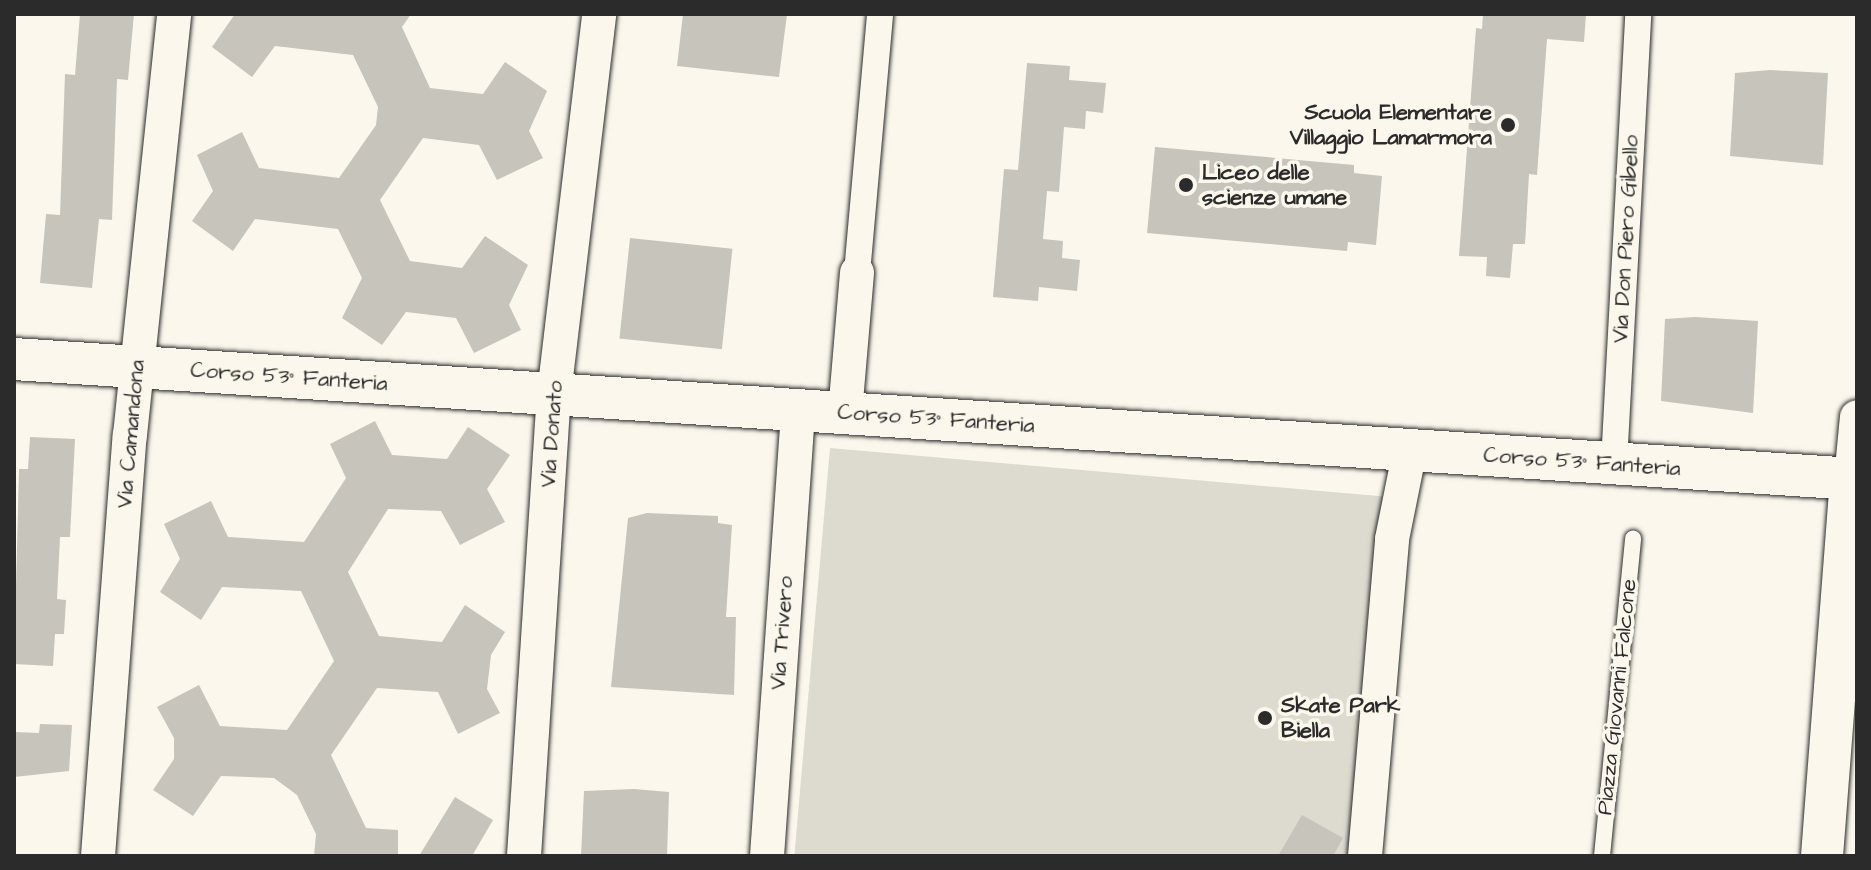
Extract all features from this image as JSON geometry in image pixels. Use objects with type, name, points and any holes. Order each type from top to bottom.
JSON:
[{"type":"street","name":"Via Camandona","points":[[98,856],[136,367],[174,14]]},
{"type":"street","name":"Via Donato","points":[[524,856],[554,394],[599,14]]},
{"type":"street","points":[[845,413],[880,14]]},
{"type":"street","name":"Via Don Piero Gibello","points":[[1614,463],[1638,14]]},
{"type":"street","name":"Corso 53° Fanteria","points":[[14,359],[1854,479]]},
{"type":"street","name":"Via Trivero","points":[[767,856],[798,410]]},
{"type":"street","points":[[1822,856],[1857,417]]},
{"type":"street","points":[[1365,856],[1392,539],[1410,450]]},
{"type":"lane","name":"Piazza Giovanni Falcone","points":[[1602,856],[1633,539]]},
{"type":"shaded area","points":[[830,448],[1384,496],[1352,856],[794,855]]},
{"type":"building","points":[[80,14],[134,14],[128,80],[117,79],[112,220],[99,219],[92,288],[40,283],[46,214],[60,215],[65,74],[75,75]]},
{"type":"building","points":[[235,14],[411,14],[402,27],[430,88],[483,94],[505,62],[547,91],[529,131],[543,158],[497,180],[479,145],[423,138],[380,200],[410,261],[462,268],[485,236],[528,265],[509,305],[521,330],[474,353],[456,318],[406,312],[382,345],[342,318],[362,278],[338,229],[255,219],[233,251],[192,221],[213,191],[197,155],[242,132],[259,168],[339,178],[376,125],[378,107],[353,55],[275,46],[252,77],[212,47]]},
{"type":"building","points":[[683,14],[787,14],[779,77],[677,66]]},
{"type":"building","name":"Scuola Elementare Villaggio Lamarmora","points":[[1483,14],[1586,14],[1584,42],[1547,39],[1537,175],[1529,174],[1525,244],[1513,244],[1510,278],[1486,276],[1487,257],[1459,256],[1476,28],[1482,29]]},
{"type":"building","points":[[1027,63],[1070,66],[1069,80],[1106,83],[1103,113],[1086,111],[1085,129],[1064,127],[1059,192],[1047,191],[1043,239],[1063,241],[1062,258],[1080,260],[1077,291],[1039,287],[1038,301],[993,297],[1004,169],[1018,170]]},
{"type":"building","points":[[1770,70],[1828,73],[1823,165],[1730,156],[1735,73]]},
{"type":"building","points":[[1155,147],[1354,165],[1354,173],[1382,176],[1376,245],[1348,242],[1347,251],[1147,233]]},
{"type":"building","points":[[630,238],[732,249],[722,349],[619,338]]},
{"type":"building","points":[[1695,317],[1758,321],[1753,413],[1661,401],[1665,319]]},
{"type":"building","points":[[375,421],[392,455],[447,459],[468,427],[510,455],[487,489],[505,522],[460,545],[441,511],[388,509],[348,572],[379,636],[442,642],[465,605],[505,632],[491,655],[487,689],[500,713],[458,734],[438,692],[377,688],[331,755],[366,828],[398,830],[398,856],[314,856],[316,834],[297,795],[274,778],[221,776],[193,816],[153,790],[174,759],[174,738],[157,707],[199,685],[220,726],[287,730],[334,661],[301,591],[222,587],[201,620],[160,592],[180,559],[164,524],[211,501],[228,537],[304,542],[346,478],[330,444]]},
{"type":"building","points":[[30,437],[75,439],[70,537],[60,537],[57,599],[66,600],[64,634],[55,634],[53,666],[14,664],[19,469],[28,469]]},
{"type":"building","points":[[647,513],[718,516],[718,523],[732,525],[726,617],[736,617],[734,695],[611,687],[628,518]]},
{"type":"building","points":[[40,724],[72,725],[69,771],[14,777],[14,732],[39,733]]},
{"type":"building","points":[[634,789],[669,792],[667,856],[581,856],[584,791]]},
{"type":"building","points":[[455,797],[493,820],[472,856],[419,856]]},
{"type":"building","points":[[1302,815],[1343,838],[1333,856],[1278,856]]},
{"type":"place","name":"Scuola Elementare Villaggio Lamarmora","points":[[1508,125]]},
{"type":"place","name":"Liceo delle scienze umane","points":[[1186,185]]},
{"type":"place","name":"Skate Park Biella","points":[[1265,718]]}]
